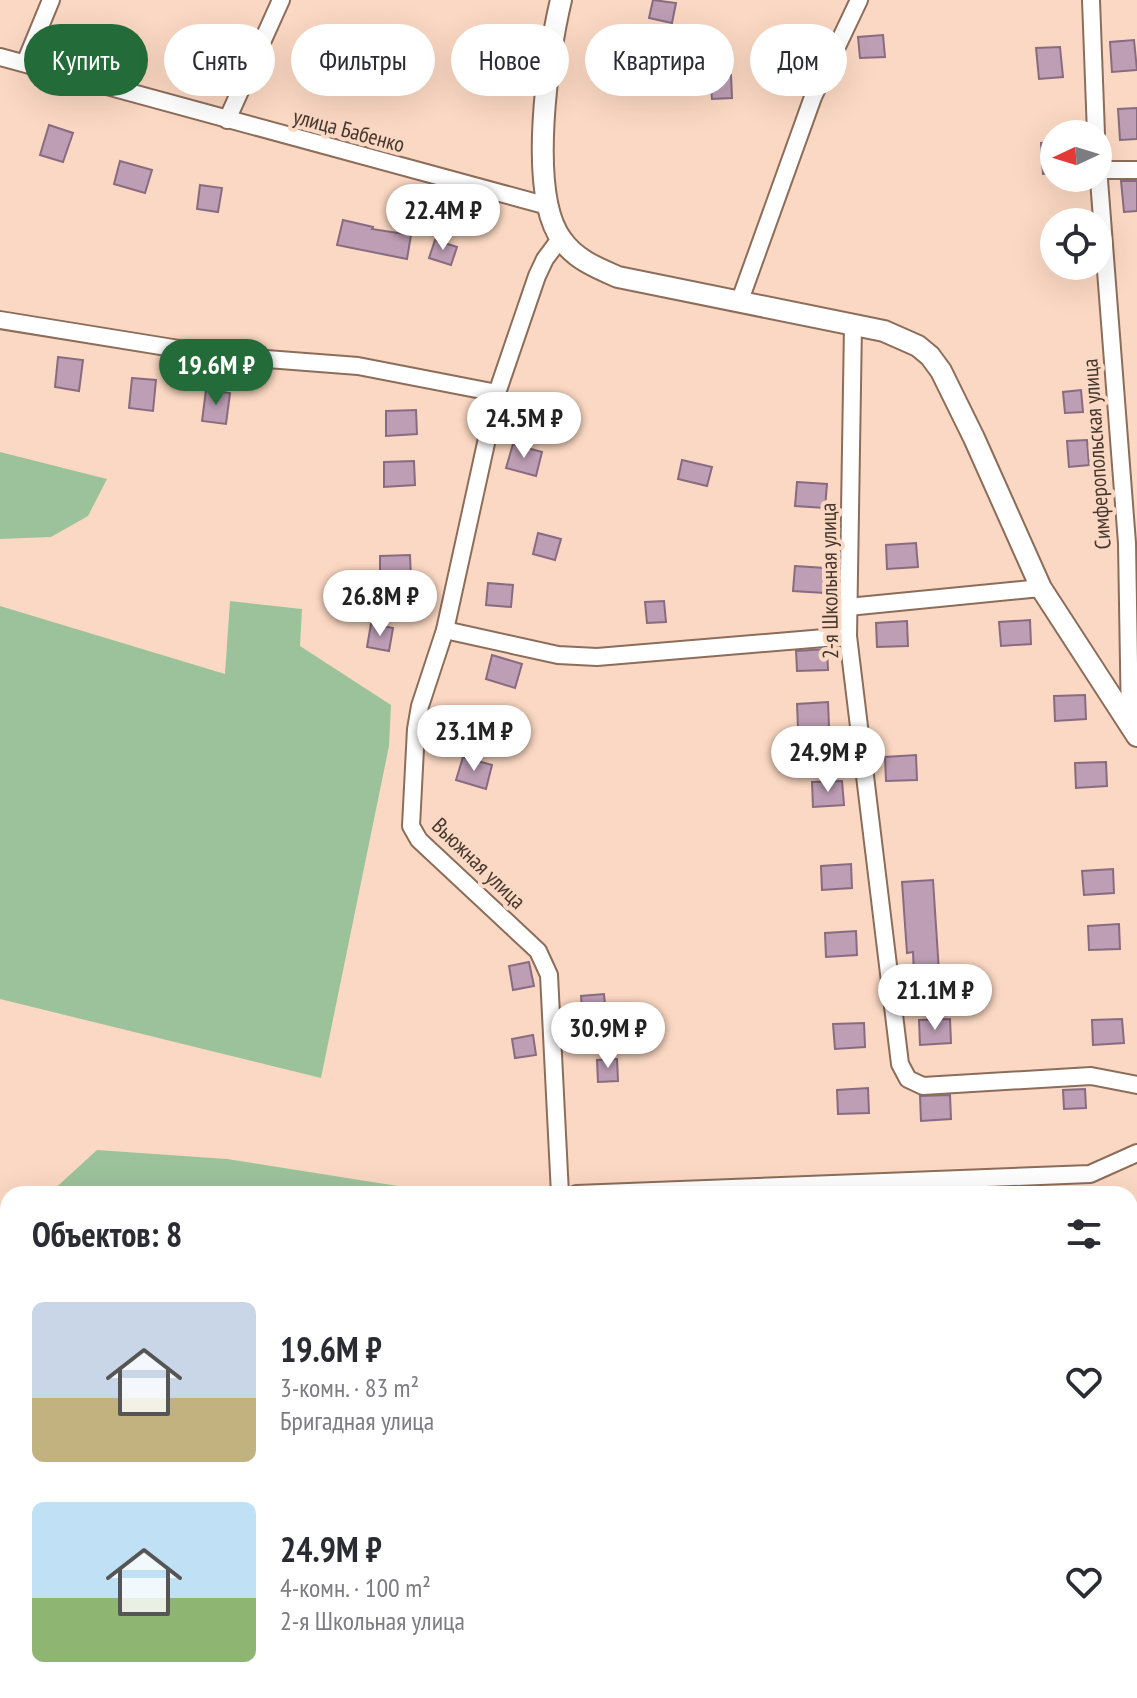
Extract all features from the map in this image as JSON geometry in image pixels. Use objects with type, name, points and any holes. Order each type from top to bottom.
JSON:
[{"type":"street","points":[[41,24],[51,0]]},
{"type":"street","points":[[227,120],[281,0]]},
{"type":"street","points":[[561,0],[549,63],[543,136],[548,206],[560,239],[575,254],[618,277],[903,337],[930,356],[941,371],[974,438],[1041,588],[1134,730]]},
{"type":"street","points":[[739,303],[813,97],[859,0]]},
{"type":"street","points":[[1091,0],[1095,120]]},
{"type":"street","name":"улица Бабенко","points":[[0,57],[24,63]]},
{"type":"street","name":"улица Бабенко","points":[[142,96],[548,206]]},
{"type":"street","points":[[1112,169],[1137,170]]},
{"type":"street","name":"Симферопольская улица","points":[[1100,192],[1132,543],[1134,730]]},
{"type":"street","name":"Вьюжная улица","points":[[560,239],[537,276],[497,393],[445,630],[420,706],[411,826],[419,840],[531,944],[546,963],[560,1186]]},
{"type":"street","points":[[0,320],[216,355],[358,366],[497,393]]},
{"type":"street","name":"2-я Школьная улица","points":[[853,325],[848,636],[900,1064],[908,1079],[923,1086],[1091,1076],[1137,1085]]},
{"type":"street","points":[[848,607],[1041,588]]},
{"type":"street","points":[[445,630],[558,655],[597,657],[848,636]]},
{"type":"street","points":[[782,1186],[1090,1174],[1137,1153]]},
{"type":"green space","points":[[0,452],[107,479],[88,516],[51,537],[0,539]]},
{"type":"green space","points":[[230,601],[302,609],[300,646],[391,705],[389,746],[321,1078],[0,999],[0,606],[225,674]]},
{"type":"green space","points":[[97,1150],[227,1159],[397,1186],[58,1186]]},
{"type":"building","points":[[653,0],[676,3],[672,23],[649,18]]},
{"type":"building","points":[[883,35],[885,57],[860,58],[858,37]]},
{"type":"building","points":[[1134,40],[1137,70],[1112,72],[1110,42]]},
{"type":"building","points":[[1060,47],[1063,77],[1039,79],[1036,48]]},
{"type":"building","points":[[712,96],[732,96],[732,98],[712,99]]},
{"type":"building","points":[[1137,108],[1137,139],[1120,140],[1118,109]]},
{"type":"building","points":[[49,125],[73,133],[63,162],[40,155]]},
{"type":"building","points":[[120,161],[152,170],[145,193],[114,184]]},
{"type":"building","points":[[1121,181],[1137,181],[1137,211],[1124,212]]},
{"type":"building","points":[[200,185],[222,188],[218,212],[197,209]]},
{"type":"building","points":[[343,220],[372,229],[411,235],[407,259],[337,245]]},
{"type":"building","points":[[435,240],[457,247],[451,265],[429,258]]},
{"type":"building","points":[[58,357],[83,360],[79,391],[55,387]]},
{"type":"building","points":[[132,378],[156,380],[153,411],[129,408]]},
{"type":"building","points":[[206,390],[230,393],[226,424],[202,421]]},
{"type":"building","points":[[1081,390],[1083,412],[1065,413],[1063,392]]},
{"type":"building","points":[[416,410],[417,434],[386,436],[386,411]]},
{"type":"building","points":[[1087,440],[1089,465],[1069,467],[1067,441]]},
{"type":"building","points":[[513,444],[542,452],[536,476],[506,468]]},
{"type":"building","points":[[682,460],[712,467],[707,486],[678,479]]},
{"type":"building","points":[[414,461],[415,485],[384,487],[384,462]]},
{"type":"building","points":[[797,482],[827,484],[825,508],[795,506]]},
{"type":"building","points":[[538,533],[561,539],[555,560],[533,554]]},
{"type":"building","points":[[916,543],[918,567],[887,569],[886,545]]},
{"type":"building","points":[[410,555],[411,579],[380,581],[380,556]]},
{"type":"building","points":[[795,566],[825,568],[824,593],[793,591]]},
{"type":"building","points":[[488,583],[513,585],[511,607],[486,605]]},
{"type":"building","points":[[664,601],[666,622],[647,623],[645,602]]},
{"type":"building","points":[[1030,620],[1031,644],[1001,646],[999,622]]},
{"type":"building","points":[[907,621],[908,646],[877,647],[876,623]]},
{"type":"building","points":[[371,624],[393,628],[389,651],[367,647]]},
{"type":"building","points":[[827,649],[828,670],[797,671],[796,651]]},
{"type":"building","points":[[492,655],[522,664],[515,688],[486,679]]},
{"type":"building","points":[[1085,695],[1086,719],[1055,721],[1054,696]]},
{"type":"building","points":[[828,702],[829,727],[798,728],[797,704]]},
{"type":"building","points":[[916,755],[917,780],[886,781],[885,757]]},
{"type":"building","points":[[463,757],[492,765],[486,789],[456,780]]},
{"type":"building","points":[[1106,762],[1107,786],[1076,788],[1075,763]]},
{"type":"building","points":[[842,781],[844,805],[813,807],[812,782]]},
{"type":"building","points":[[851,864],[852,888],[822,890],[821,866]]},
{"type":"building","points":[[1113,869],[1114,893],[1084,895],[1082,871]]},
{"type":"building","points":[[933,880],[939,972],[945,972],[946,996],[915,998],[913,952],[907,953],[902,882]]},
{"type":"building","points":[[1119,924],[1120,949],[1089,950],[1088,926]]},
{"type":"building","points":[[856,931],[857,955],[826,957],[825,933]]},
{"type":"building","points":[[529,962],[534,986],[513,990],[509,966]]},
{"type":"building","points":[[604,994],[606,1016],[583,1018],[581,996]]},
{"type":"building","points":[[950,1019],[951,1043],[920,1045],[919,1020]]},
{"type":"building","points":[[1122,1019],[1124,1043],[1093,1045],[1092,1020]]},
{"type":"building","points":[[864,1023],[865,1047],[835,1049],[833,1024]]},
{"type":"building","points":[[533,1035],[536,1055],[515,1058],[512,1039]]},
{"type":"building","points":[[617,1059],[618,1081],[598,1082],[597,1060]]},
{"type":"building","points":[[868,1088],[869,1113],[838,1114],[837,1090]]},
{"type":"building","points":[[1085,1089],[1086,1108],[1064,1109],[1063,1090]]},
{"type":"building","points":[[950,1095],[951,1119],[921,1121],[920,1096]]}]
